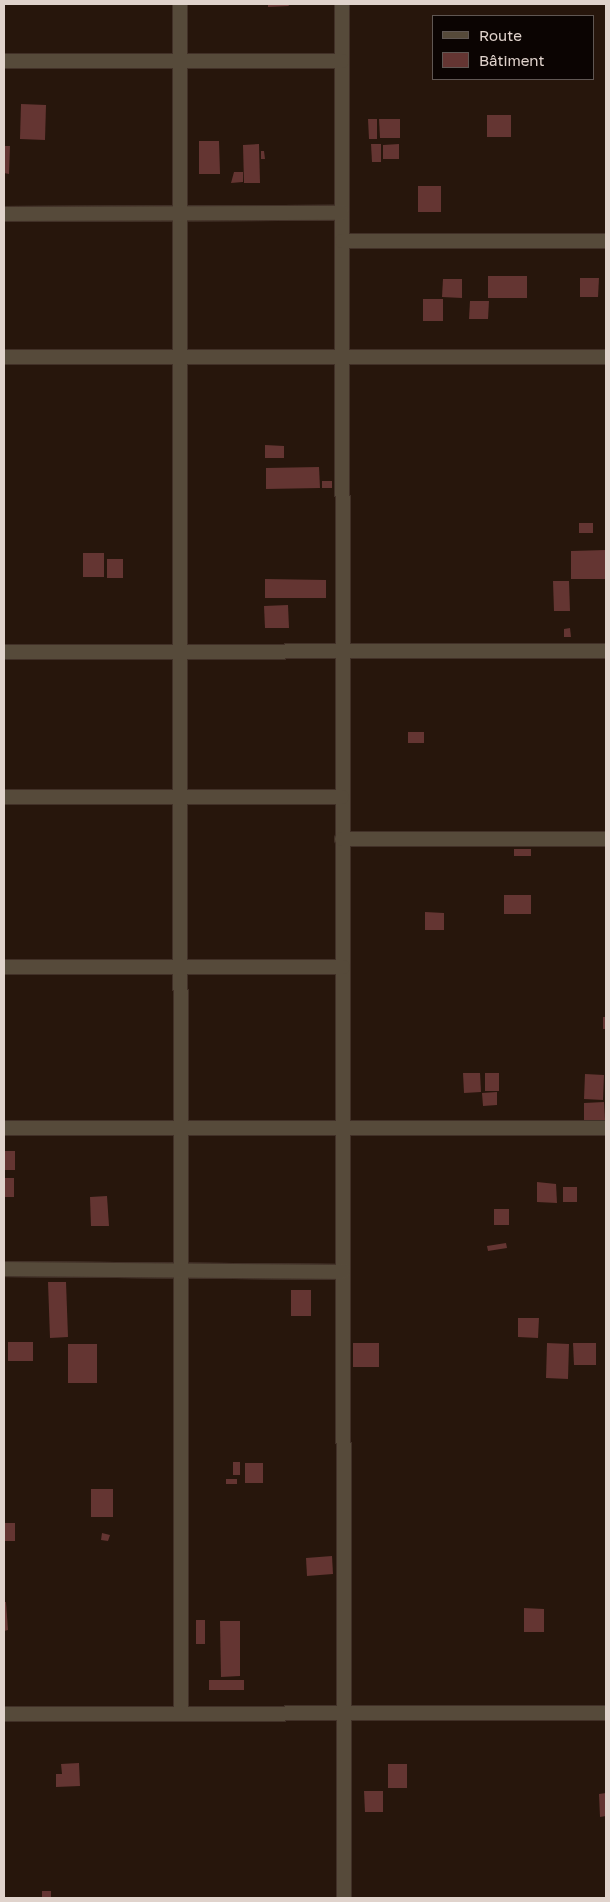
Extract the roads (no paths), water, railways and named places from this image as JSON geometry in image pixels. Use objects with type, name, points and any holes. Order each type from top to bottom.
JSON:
[{"type":"street","points":[[180,4],[181,1714]]},
{"type":"street","points":[[342,4],[344,1898]]},
{"type":"street","points":[[4,61],[342,61]]},
{"type":"street","points":[[4,214],[342,213]]},
{"type":"street","points":[[342,241],[606,241]]},
{"type":"street","points":[[4,357],[606,357]]},
{"type":"street","points":[[4,652],[606,651]]},
{"type":"street","points":[[4,797],[342,797]]},
{"type":"street","points":[[342,839],[606,839]]},
{"type":"street","points":[[4,967],[343,967]]},
{"type":"street","points":[[4,1128],[606,1128]]},
{"type":"street","points":[[4,1270],[343,1272]]},
{"type":"street","points":[[4,1714],[606,1713]]}]
